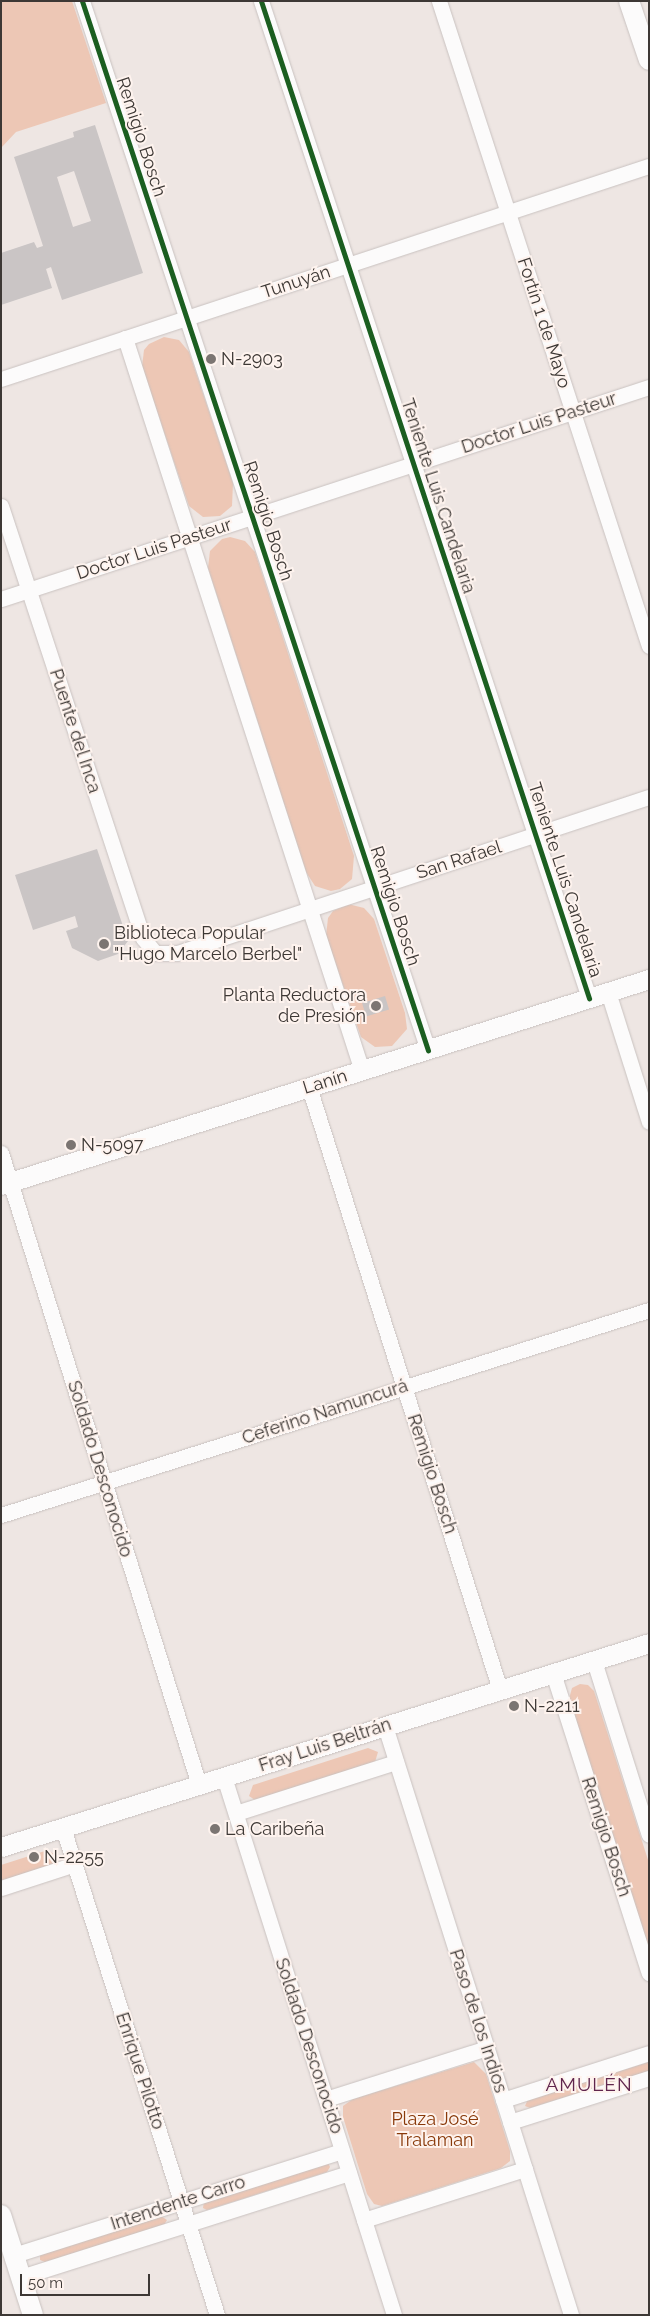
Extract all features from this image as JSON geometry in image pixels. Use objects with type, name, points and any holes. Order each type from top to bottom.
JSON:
[{"type":"main road","points":[[630,1],[649,60]]},
{"type":"main road","points":[[1,2215],[33,2315]]},
{"type":"street","name":"Remigio Bosch","points":[[82,1],[428,1050]]},
{"type":"street","name":"Teniente Luis Candelaria","points":[[261,1],[589,998]]},
{"type":"street","name":"Fortín 1 de Mayo","points":[[439,1],[649,646]]},
{"type":"street","name":"Tunuyán","points":[[1,379],[649,166]]},
{"type":"street","points":[[125,338],[362,1071]]},
{"type":"street","name":"Doctor Luis Pasteur","points":[[1,598],[649,387]]},
{"type":"street","name":"Puente del Inca","points":[[1,506],[143,938],[155,952]]},
{"type":"street","name":"San Rafael","points":[[155,952],[177,953],[649,798]]},
{"type":"street","name":"Lanín","points":[[6,1183],[649,979]]},
{"type":"street","name":"Teniente Luis Candelaria","points":[[608,992],[649,1122]]},
{"type":"street","name":"Remigio Bosch","points":[[309,1088],[500,1690]]},
{"type":"street","name":"Soldado Desconocido","points":[[1,1152],[6,1183],[104,1482],[198,1785]]},
{"type":"street","name":"Ceferino Namuncurá","points":[[1,1515],[649,1310]]},
{"type":"street","name":"Fray Luis Beltrán","points":[[1,1848],[649,1643]]},
{"type":"street","points":[[594,1661],[649,1835]]},
{"type":"street","name":"Remigio Bosch","points":[[553,1673],[649,1973]]},
{"type":"street","name":"Paso de los Indios","points":[[385,1726],[571,2315]]},
{"type":"street","points":[[236,1814],[396,1762]]},
{"type":"street","name":"Soldado Desconocido","points":[[224,1777],[394,2315]]},
{"type":"street","name":"Enrique Pilotto","points":[[63,1828],[217,2315]]},
{"type":"street","points":[[1,1888],[74,1864]]},
{"type":"street","points":[[326,2099],[486,2048]]},
{"type":"street","points":[[503,2100],[649,2053]]},
{"type":"street","points":[[510,2122],[649,2078]]},
{"type":"street","name":"Intendente Carro","points":[[14,2255],[342,2151]]},
{"type":"street","points":[[364,2220],[525,2169]]},
{"type":"street","name":"Intendente Carro","points":[[21,2276],[349,2172]]},
{"type":"green space","points":[[1,1],[72,1],[106,103],[16,132],[1,148]]},
{"type":"green space","points":[[164,337],[179,340],[189,352],[233,483],[232,506],[220,516],[203,517],[189,506],[142,367],[144,350],[149,344]]},
{"type":"green space","points":[[230,537],[245,541],[255,552],[354,856],[352,879],[340,889],[331,891],[315,886],[306,872],[208,568],[210,551],[222,539]]},
{"type":"green space","points":[[348,904],[364,908],[374,919],[405,1013],[407,1029],[392,1046],[375,1047],[361,1037],[326,936],[328,918],[333,911]]},
{"type":"green space","points":[[580,1684],[588,1685],[594,1691],[649,1863],[649,1951],[569,1699],[572,1688]]},
{"type":"green space","points":[[368,1748],[378,1752],[375,1762],[255,1800],[249,1796],[253,1785]]},
{"type":"green space","points":[[48,1850],[55,1855],[53,1864],[1,1881],[1,1865]]},
{"type":"green space","name":"Plaza José Tralaman","points":[[474,2062],[486,2074],[510,2151],[510,2161],[501,2168],[382,2206],[374,2204],[367,2194],[343,2117],[343,2106],[353,2099]]},
{"type":"green space","points":[[649,2062],[649,2071],[530,2108],[525,2106],[528,2099]]},
{"type":"green space","points":[[328,2163],[330,2167],[327,2172],[207,2210],[203,2208],[204,2201]]},
{"type":"green space","points":[[161,2216],[167,2220],[164,2225],[45,2262],[40,2260],[40,2255]]},
{"type":"building","points":[[95,125],[143,273],[62,300],[51,267],[46,269],[52,288],[1,305],[1,253],[34,242],[37,248],[43,246],[14,157],[74,137],[73,132]],"holes":[[[74,171],[91,221],[73,227],[57,177]]]},
{"type":"building","points":[[97,849],[128,941],[118,954],[98,961],[72,948],[66,931],[78,927],[75,916],[33,930],[15,875]]},
{"type":"building","name":"Planta Reductora de Presión","points":[[385,996],[389,1009],[366,1016],[362,1003]]},
{"type":"cycle path","points":[[82,1],[428,1050]]},
{"type":"cycle path","points":[[261,1],[589,998]]},
{"type":"place","name":"N-2903","points":[[211,359]]},
{"type":"place","name":"Biblioteca Popular \"Hugo Marcelo Berbel\"","points":[[104,944]]},
{"type":"place","name":"Planta Reductora de Presión","points":[[376,1006]]},
{"type":"place","name":"N-5097","points":[[71,1145]]},
{"type":"place","name":"N-2211","points":[[514,1706]]},
{"type":"place","name":"La Caribeña","points":[[215,1829]]},
{"type":"place","name":"N-2255","points":[[34,1857]]},
{"type":"district","name":"AMULÉN","points":[[589,2085]]}]
